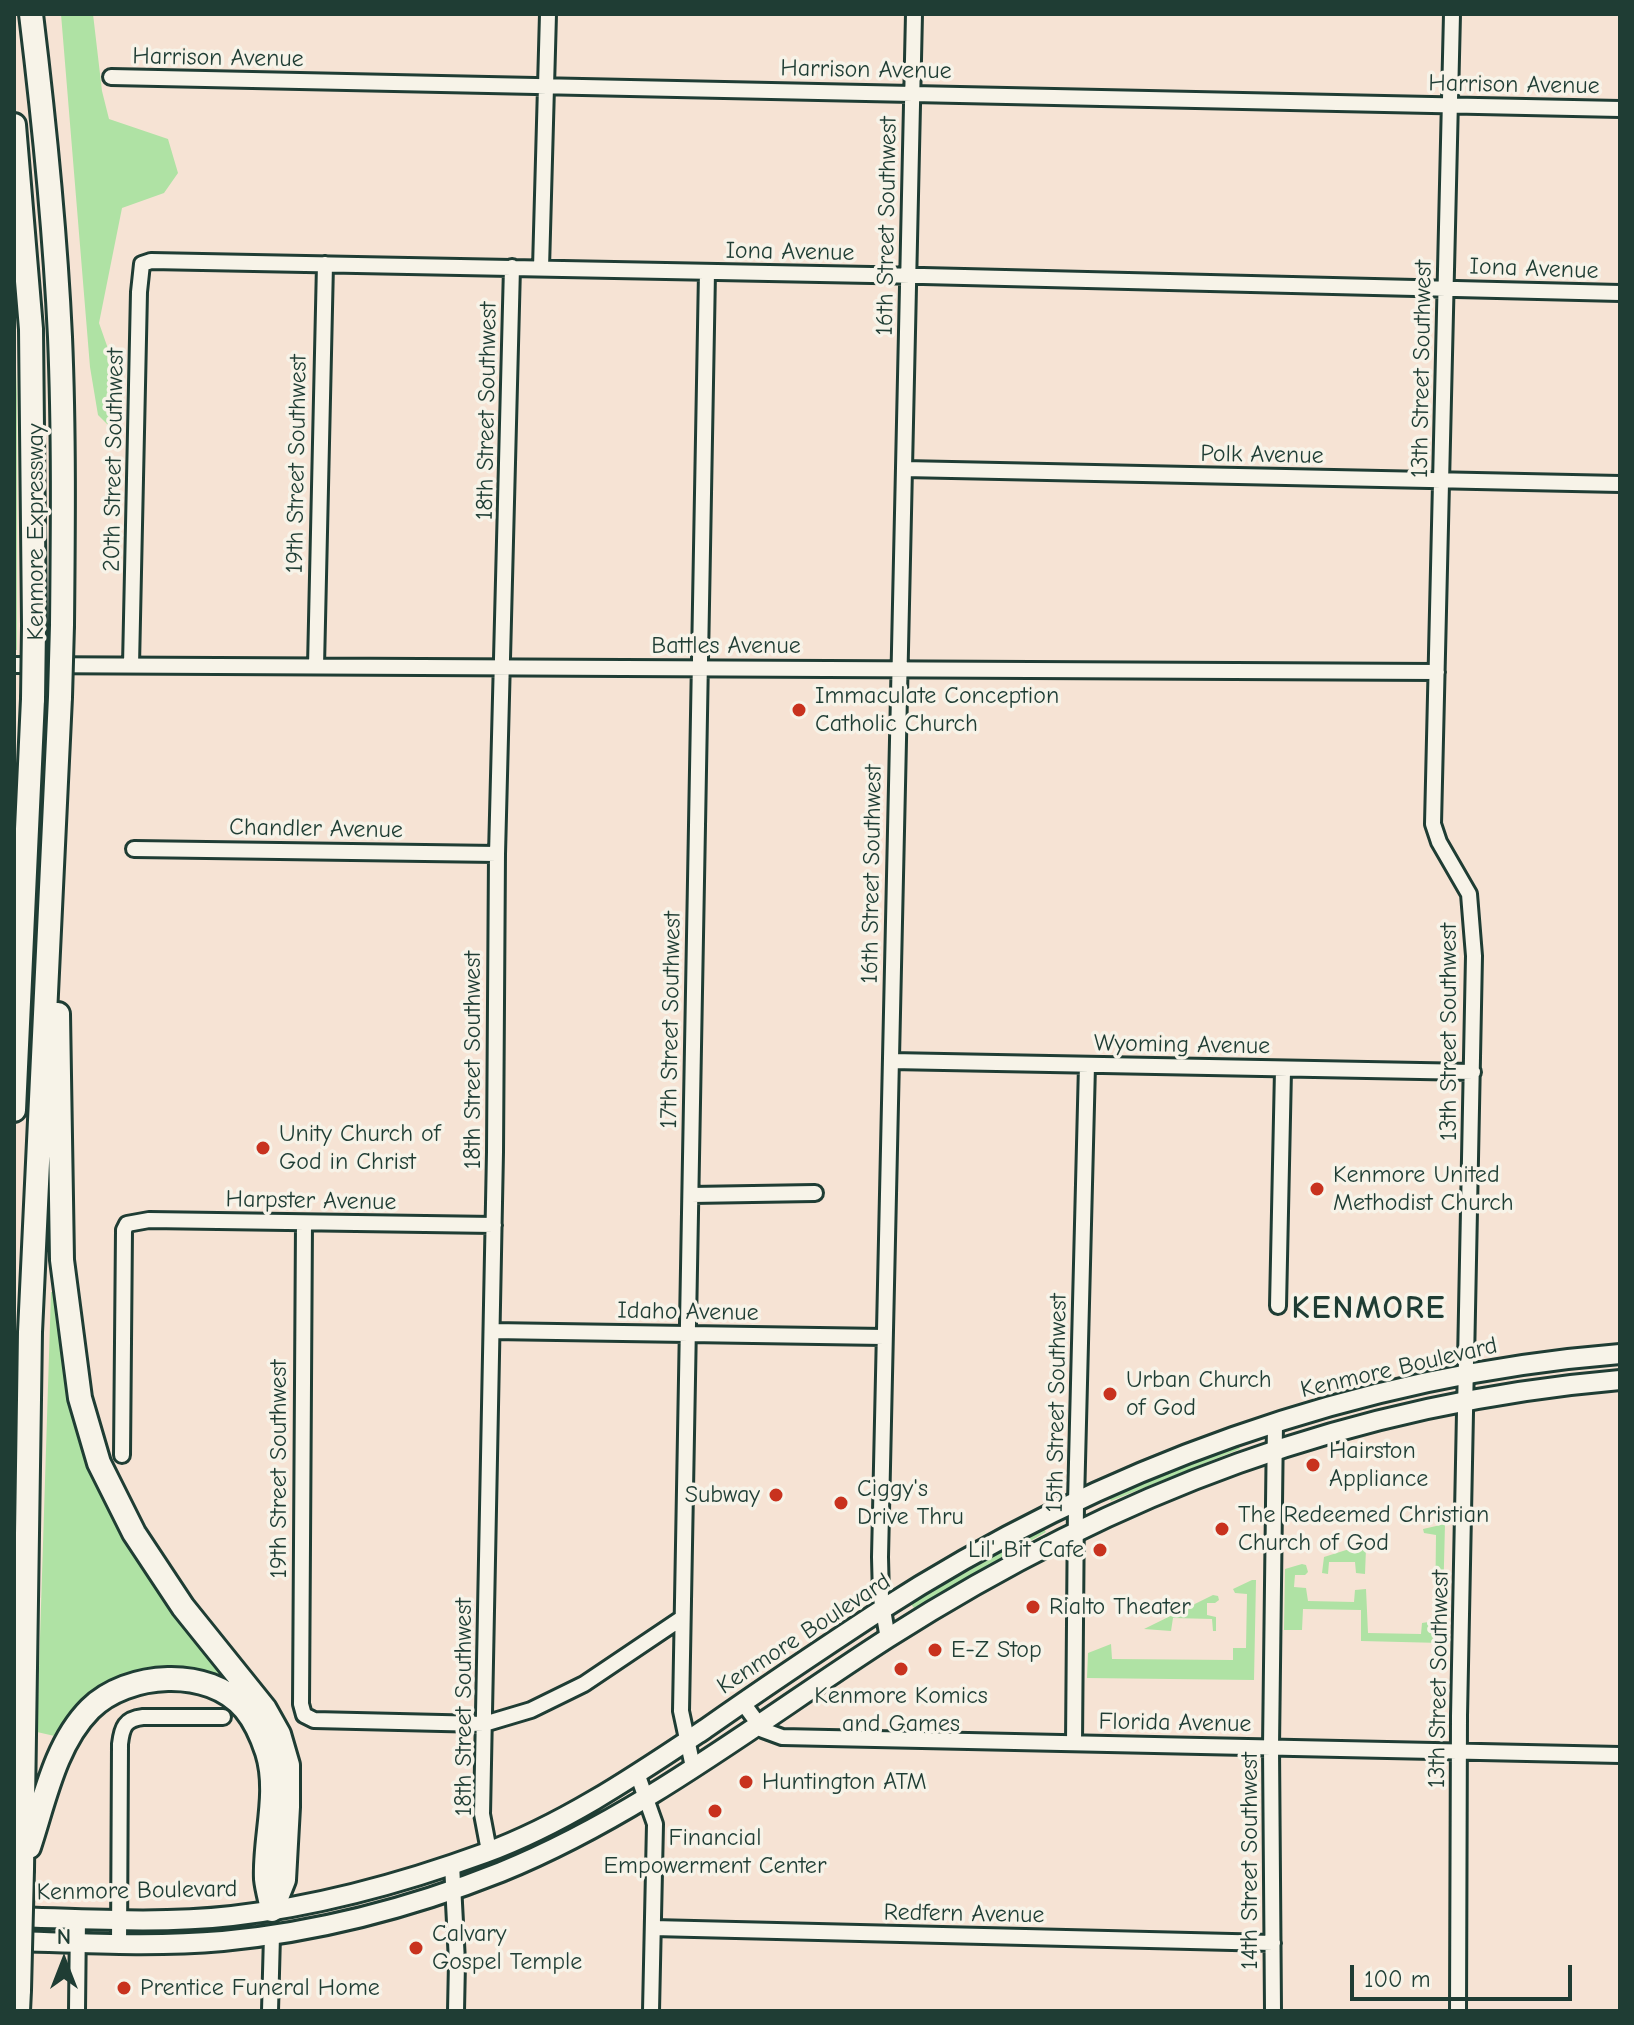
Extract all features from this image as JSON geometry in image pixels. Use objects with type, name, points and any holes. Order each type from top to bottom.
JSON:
[{"type":"highway","name":"Kenmore Expressway","points":[[18,2001],[30,1332],[62,625],[60,337],[44,129],[31,14]]},
{"type":"highway","name":"Kenmore Expressway","points":[[14,125],[31,329],[34,626],[14,1110]]},
{"type":"highway","points":[[52,856],[60,1082],[62,1260],[80,1398],[99,1463],[134,1533],[183,1607],[265,1709],[279,1734],[288,1765],[288,1807],[284,1880],[272,1910]]},
{"type":"highway","points":[[22,1869],[59,1757],[72,1731],[90,1708],[128,1685],[182,1679],[222,1692],[243,1707],[258,1730],[268,1755],[272,1792],[266,1879],[272,1910]]},
{"type":"main road","name":"Kenmore Boulevard","points":[[14,1917],[119,1919],[228,1916],[272,1910],[394,1883],[452,1864],[489,1851],[579,1808],[687,1741],[883,1609],[1030,1524],[1154,1467],[1275,1423],[1379,1393],[1465,1374],[1620,1354]]},
{"type":"main road","name":"Kenmore Boulevard","points":[[14,1941],[119,1945],[193,1943],[272,1935],[329,1925],[453,1889],[537,1857],[621,1814],[888,1639],[981,1582],[1076,1530],[1182,1484],[1274,1450],[1385,1418],[1465,1400],[1620,1380]]},
{"type":"main road","points":[[272,1910],[272,1935]]},
{"type":"street","points":[[541,268],[548,14]]},
{"type":"street","name":"16th Street Southwest","points":[[888,1639],[880,1557],[914,14]]},
{"type":"street","name":"13th Street Southwest","points":[[1452,14],[1433,824],[1439,842],[1466,887],[1471,904],[1474,956],[1459,1752],[1458,2011]]},
{"type":"street","name":"Harrison Avenue","points":[[111,77],[1620,109]]},
{"type":"street","name":"Iona Avenue","points":[[151,261],[1620,293]]},
{"type":"street","name":"20th Street Southwest","points":[[131,665],[139,292],[142,264],[151,261]]},
{"type":"street","name":"19th Street Southwest","points":[[316,666],[325,264]]},
{"type":"street","name":"18th Street Southwest","points":[[489,1851],[482,1814],[494,1225],[497,854],[512,267]]},
{"type":"street","name":"17th Street Southwest","points":[[693,1767],[681,1711],[707,272]]},
{"type":"street","name":"Polk Avenue","points":[[904,469],[1620,484]]},
{"type":"street","name":"Battles Avenue","points":[[14,665],[1437,672]]},
{"type":"street","name":"Chandler Avenue","points":[[134,849],[497,854]]},
{"type":"street","name":"Wyoming Avenue","points":[[891,1061],[1473,1072]]},
{"type":"street","name":"15th Street Southwest","points":[[1074,1743],[1076,1502],[1087,1065]]},
{"type":"street","points":[[1278,1306],[1283,1070]]},
{"type":"street","points":[[691,1195],[815,1193]]},
{"type":"street","name":"Harpster Avenue","points":[[122,1455],[124,1230],[127,1224],[149,1220],[494,1225]]},
{"type":"street","name":"19th Street Southwest","points":[[304,1223],[301,1704],[304,1715],[314,1720],[484,1724]]},
{"type":"street","name":"Idaho Avenue","points":[[492,1331],[884,1337]]},
{"type":"street","name":"14th Street Southwest","points":[[1273,2011],[1271,1747],[1275,1423]]},
{"type":"street","points":[[484,1724],[531,1710],[584,1684],[682,1618]]},
{"type":"street","points":[[743,1703],[759,1724]]},
{"type":"street","points":[[119,1945],[120,1744],[125,1724],[132,1718],[143,1717],[223,1717]]},
{"type":"street","name":"Florida Avenue","points":[[759,1724],[763,1730],[782,1737],[1620,1755]]},
{"type":"street","points":[[637,1773],[655,1824],[651,2011]]},
{"type":"street","points":[[452,1864],[456,2011]]},
{"type":"street","points":[[77,2011],[78,1918]]},
{"type":"street","name":"Redfern Avenue","points":[[653,1928],[1273,1943]]},
{"type":"street","points":[[270,2011],[272,1935]]},
{"type":"green space","points":[[61,14],[93,14],[102,91],[109,119],[168,139],[178,173],[164,193],[122,208],[99,323],[113,363],[117,434],[98,415],[90,367]]},
{"type":"green space","points":[[14,318],[17,395],[17,650],[14,650]]},
{"type":"green space","points":[[51,1292],[58,1292],[63,1358],[81,1441],[120,1526],[236,1685],[165,1669],[125,1673],[86,1695],[59,1737],[37,1732]]},
{"type":"green space","points":[[1238,1445],[1240,1449],[1111,1501],[1109,1497]]},
{"type":"green space","points":[[1445,1524],[1442,1643],[1361,1641],[1361,1610],[1303,1609],[1302,1630],[1284,1630],[1285,1569],[1302,1564],[1306,1565],[1308,1572],[1295,1575],[1294,1587],[1306,1588],[1308,1601],[1354,1602],[1355,1590],[1366,1589],[1368,1633],[1421,1634],[1422,1623],[1435,1621],[1436,1535],[1424,1533],[1423,1529]]},
{"type":"green space","points":[[1043,1528],[1046,1532],[914,1608],[911,1604]]},
{"type":"green space","points":[[1362,1545],[1366,1548],[1365,1574],[1356,1573],[1355,1562],[1329,1562],[1328,1574],[1322,1573],[1324,1557]]},
{"type":"green space","points":[[1256,1580],[1254,1680],[1087,1678],[1088,1653],[1111,1644],[1112,1659],[1233,1660],[1233,1648],[1246,1648],[1247,1594],[1235,1593],[1233,1589]]},
{"type":"green space","points":[[1213,1595],[1218,1596],[1219,1600],[1207,1603],[1207,1615],[1216,1617],[1216,1631],[1213,1631],[1212,1619],[1173,1618],[1171,1631],[1144,1629]]},
{"type":"place","name":"Immaculate Conception Catholic Church","points":[[799,710]]},
{"type":"place","name":"Unity Church of God in Christ","points":[[263,1148]]},
{"type":"place","name":"Kenmore United Methodist Church","points":[[1317,1189]]},
{"type":"place","name":"Urban Church of God","points":[[1110,1394]]},
{"type":"place","name":"Hairston Appliance","points":[[1313,1465]]},
{"type":"place","name":"Subway","points":[[776,1495]]},
{"type":"place","name":"Ciggy's Drive Thru","points":[[841,1503]]},
{"type":"place","name":"The Redeemed Christian Church of God","points":[[1222,1529]]},
{"type":"place","name":"Lil' Bit Cafe","points":[[1100,1550]]},
{"type":"place","name":"Rialto Theater","points":[[1033,1607]]},
{"type":"place","name":"E-Z Stop","points":[[935,1650]]},
{"type":"place","name":"Kenmore Komics and Games","points":[[901,1669]]},
{"type":"place","name":"Huntington ATM","points":[[746,1782]]},
{"type":"place","name":"Financial Empowerment Center","points":[[715,1811]]},
{"type":"place","name":"Calvary Gospel Temple","points":[[416,1948]]},
{"type":"place","name":"Prentice Funeral Home","points":[[124,1988]]},
{"type":"district","name":"KENMORE","points":[[1369,1309]]}]
